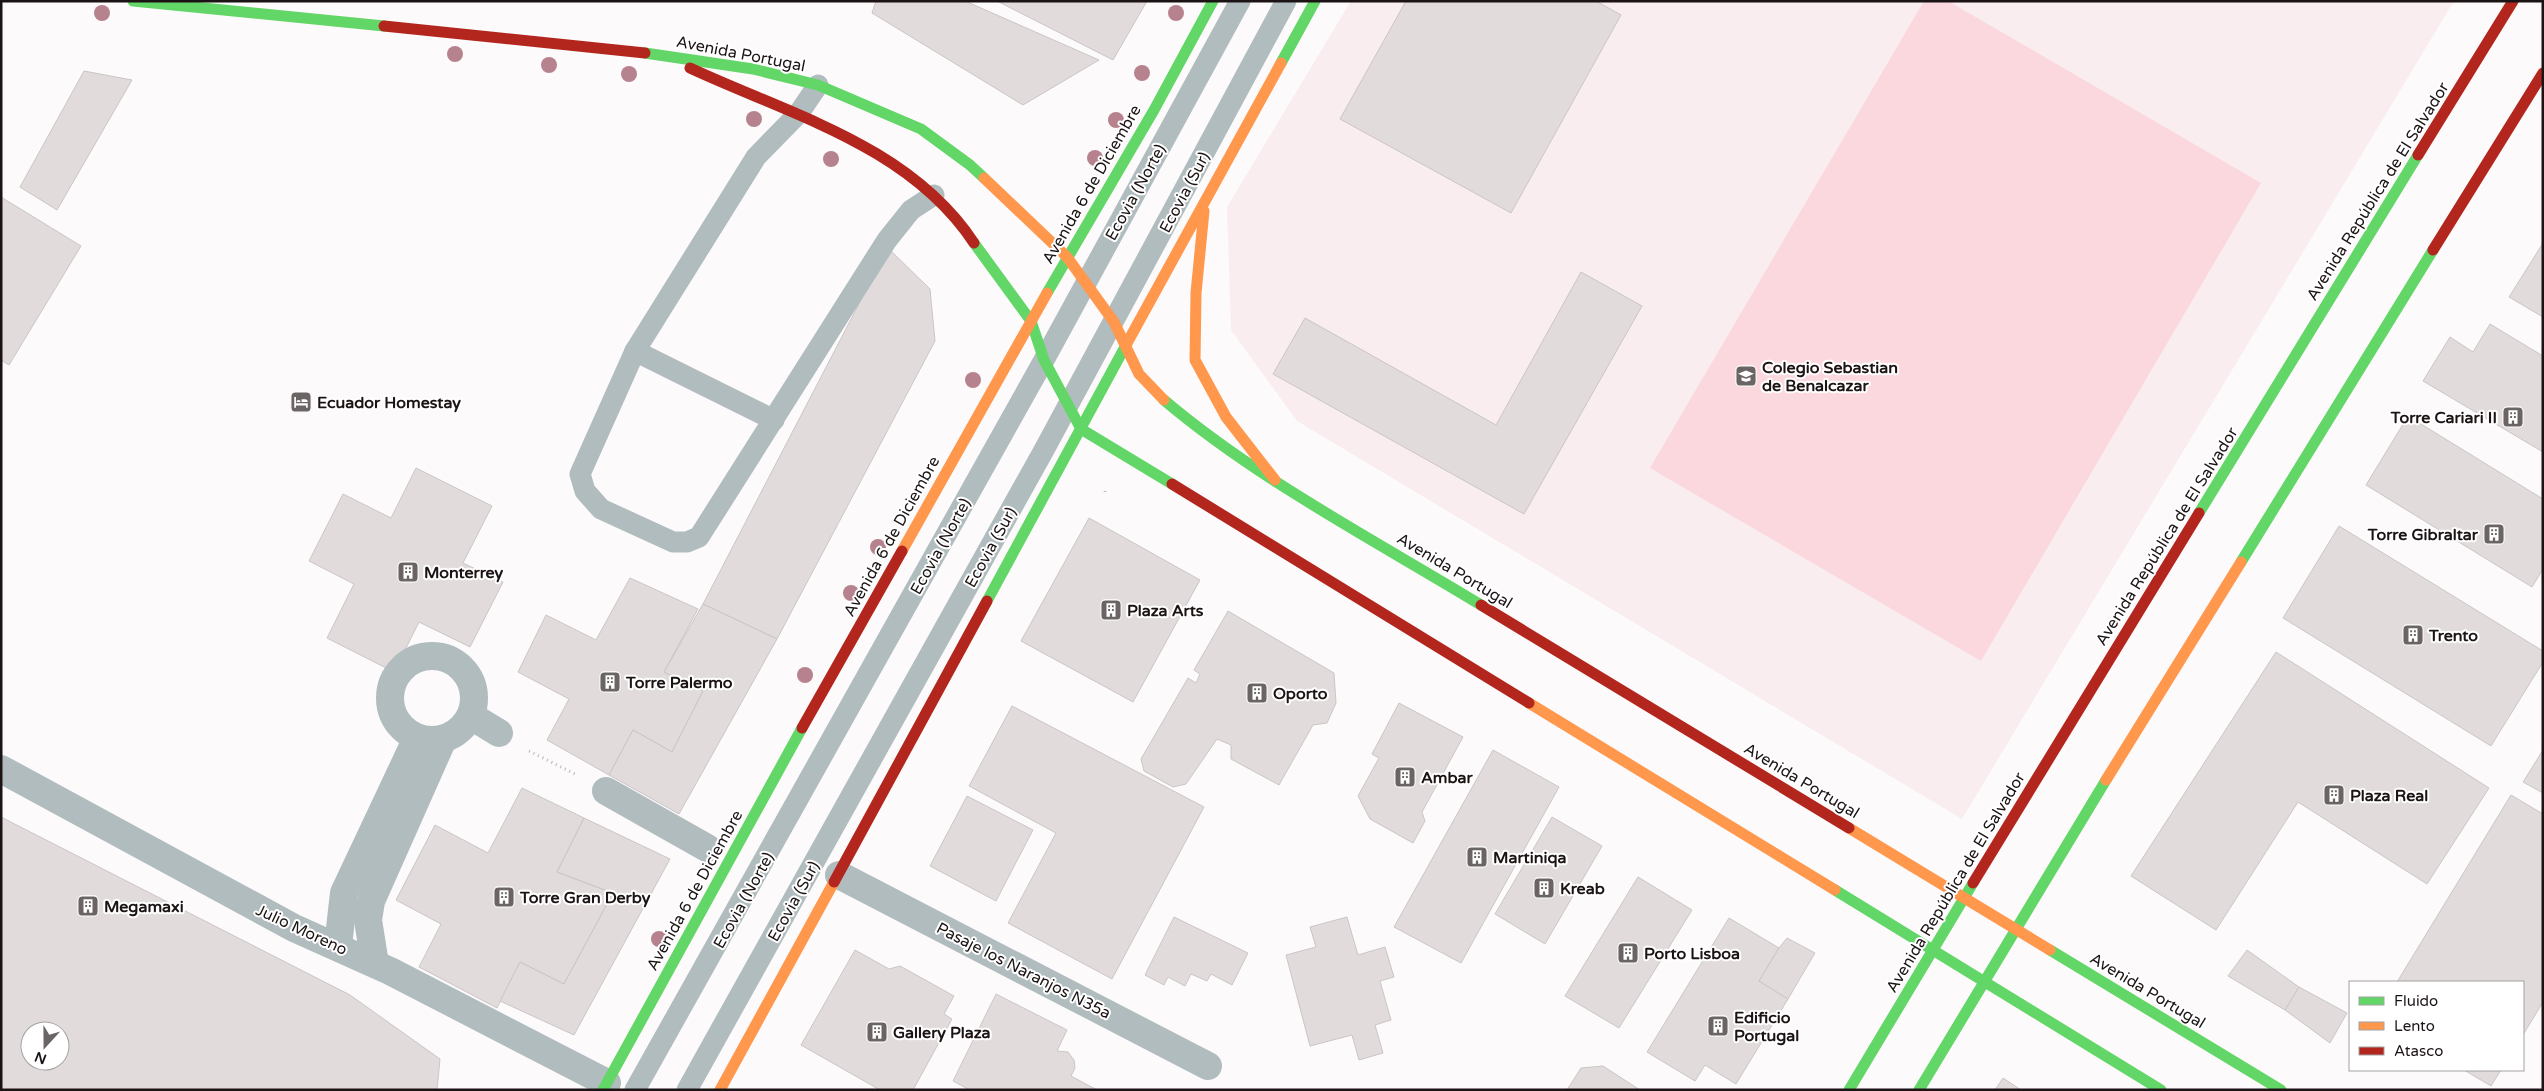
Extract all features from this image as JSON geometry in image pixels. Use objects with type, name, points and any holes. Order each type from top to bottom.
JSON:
[{"type":"main road","name":"Avenida Portugal","points":[[133,1],[664,55],[753,69],[818,85],[921,129],[947,146],[970,165],[1067,257],[1114,322],[1139,374],[1170,406],[1190,423],[1275,480],[2281,1090]]},
{"type":"main road","name":"Avenida 6 de Diciembre","points":[[605,1087],[728,858],[1067,257],[1154,110],[1213,1]]},
{"type":"main road","points":[[720,1090],[1315,1]]},
{"type":"main road","name":"Avenida República de El Salvador","points":[[1849,1090],[1964,897],[2513,1]]},
{"type":"main road","name":"Avenida Portugal","points":[[664,55],[746,94],[799,113],[862,144],[916,179],[934,195],[960,222],[983,257],[1031,321],[1044,360],[1082,429],[2161,1090]]},
{"type":"main road","points":[[1919,1090],[2015,928],[2543,74]]},
{"type":"main road","points":[[1206,198],[1196,293],[1195,360],[1226,417],[1275,480]]},
{"type":"street","points":[[430,656],[444,658],[457,664],[468,674],[474,695],[471,716],[459,730],[430,738],[406,730],[396,719],[390,706],[390,691],[395,678],[404,667],[416,659],[430,656]]},
{"type":"street","points":[[471,716],[499,733]]},
{"type":"street","points":[[338,946],[344,892],[430,738]]},
{"type":"street","points":[[375,964],[368,920],[371,901],[430,738]]},
{"type":"street","name":"Julio Moreno","points":[[1,769],[294,928],[375,964],[605,1087]]},
{"type":"street","points":[[606,791],[707,848]]},
{"type":"street","name":"Pasaje los Naranjos N35a","points":[[839,875],[1208,1066]]},
{"type":"lane","name":"Ecovia (Norte)","points":[[635,1090],[1044,360],[1240,1]]},
{"type":"lane","name":"Ecovia (Sur)","points":[[687,1090],[1114,322],[1286,1]]},
{"type":"lane","points":[[818,85],[799,113],[756,157],[635,351],[580,474],[585,492],[601,509],[673,542],[687,542],[699,537],[887,240],[911,210],[934,195]]},
{"type":"lane","points":[[635,351],[774,420]]},
{"type":"path","points":[[499,733],[606,791]]},
{"type":"shaded area","name":"Colegio Sebastian de Benalcazar","points":[[1351,1],[2454,1],[1962,819],[1297,421],[1231,330],[1227,207]]},
{"type":"shaded area","points":[[1924,1],[1948,1],[2261,183],[1981,661],[1650,468]]},
{"type":"building","points":[[876,1],[965,1],[1099,60],[1023,105],[872,13]]},
{"type":"building","points":[[997,1],[1147,1],[1113,60]]},
{"type":"building","points":[[1406,1],[1596,1],[1621,15],[1511,213],[1340,119]]},
{"type":"building","points":[[84,71],[132,80],[57,210],[20,187]]},
{"type":"building","points":[[1,197],[81,246],[9,365],[1,360]]},
{"type":"building","points":[[2543,243],[2543,317],[2509,297]]},
{"type":"building","points":[[888,248],[930,289],[935,341],[777,639],[703,604]]},
{"type":"building","points":[[1581,272],[1642,306],[1524,514],[1273,374],[1305,318],[1496,425]]},
{"type":"building","name":"Torre Cariari II","points":[[2490,324],[2543,356],[2543,452],[2423,381],[2450,337],[2473,352]]},
{"type":"building","name":"Torre Gibraltar","points":[[2408,416],[2543,499],[2543,569],[2532,587],[2366,485]]},
{"type":"building","name":"Monterrey","points":[[416,468],[492,506],[463,563],[503,582],[470,647],[419,622],[394,672],[327,638],[354,584],[309,561],[343,494],[391,518]]},
{"type":"building","name":"Plaza Arts","points":[[1089,518],[1200,580],[1133,702],[1021,641]]},
{"type":"building","name":"Trento","points":[[2339,526],[2543,651],[2543,662],[2491,746],[2283,618]]},
{"type":"building","name":"Torre Palermo","points":[[630,578],[698,609],[664,672],[703,691],[672,752],[633,730],[609,775],[547,740],[569,699],[518,672],[546,615],[596,640]]},
{"type":"building","points":[[703,604],[777,639],[679,814],[609,775],[633,730],[672,752],[703,691],[664,672]]},
{"type":"building","name":"Oporto","points":[[1228,611],[1334,673],[1336,703],[1327,723],[1313,725],[1279,785],[1231,759],[1231,745],[1217,739],[1186,784],[1173,787],[1144,771],[1141,759],[1188,678],[1196,683],[1200,674],[1194,670]]},
{"type":"building","name":"Plaza Real","points":[[2276,652],[2489,788],[2427,884],[2298,802],[2216,930],[2131,876]]},
{"type":"building","name":"Ambar","points":[[1399,703],[1463,737],[1422,812],[1425,821],[1413,843],[1370,819],[1358,796],[1379,758],[1372,754]]},
{"type":"building","points":[[1012,706],[1204,807],[1112,979],[1008,923],[1056,833],[969,786]]},
{"type":"building","name":"Martiniqa","points":[[1493,750],[1559,787],[1461,963],[1394,927]]},
{"type":"building","points":[[2543,750],[2543,793],[2523,782]]},
{"type":"building","name":"Torre Gran Derby","points":[[522,788],[584,818],[557,872],[613,893],[564,984],[520,962],[497,1008],[419,967],[441,924],[396,900],[435,825],[488,853]]},
{"type":"building","points":[[2511,795],[2543,814],[2543,1002],[2524,1033],[2524,981],[2398,981]]},
{"type":"building","points":[[967,796],[1033,830],[996,901],[930,866]]},
{"type":"building","name":"Megamaxi","points":[[1,817],[350,995],[440,1059],[437,1090],[1,1090]]},
{"type":"building","name":"Kreab","points":[[1552,817],[1602,846],[1545,944],[1495,914]]},
{"type":"building","points":[[584,818],[670,859],[574,1035],[500,1001],[520,962],[564,984],[613,893],[557,872]]},
{"type":"building","name":"Porto Lisboa","points":[[1638,877],[1692,910],[1619,1028],[1565,996]]},
{"type":"building","points":[[1174,917],[1248,953],[1232,985],[1211,974],[1207,981],[1191,974],[1185,986],[1168,977],[1164,985],[1145,975]]},
{"type":"building","points":[[1347,917],[1358,955],[1385,947],[1394,977],[1380,981],[1391,1020],[1375,1025],[1383,1053],[1359,1060],[1352,1035],[1310,1046],[1286,955],[1316,947],[1310,927]]},
{"type":"building","name":"Edificio Portugal","points":[[1729,918],[1779,948],[1759,981],[1788,999],[1736,1084],[1705,1065],[1695,1081],[1647,1052]]},
{"type":"building","points":[[1787,938],[1815,953],[1788,999],[1759,981]]},
{"type":"building","name":"Gallery Plaza","points":[[855,950],[889,969],[900,966],[954,996],[944,1014],[952,1019],[913,1090],[880,1090],[801,1045]]},
{"type":"building","points":[[2247,950],[2299,987],[2285,1010],[2228,976]]},
{"type":"building","points":[[2299,987],[2347,1013],[2330,1043],[2285,1010]]},
{"type":"building","points":[[996,994],[1067,1030],[1057,1051],[1068,1052],[1074,1060],[1075,1068],[1071,1076],[1097,1090],[970,1090],[953,1081]]},
{"type":"building","points":[[1603,1066],[1640,1090],[1567,1090],[1581,1068]]},
{"type":"building","points":[[2466,1071],[2500,1071],[2491,1086]]},
{"type":"building","points":[[2003,1078],[2021,1090],[1995,1090]]},
{"type":"traffic: fast","points":[[133,1],[384,26]]},
{"type":"traffic: fast","points":[[1047,293],[1154,110],[1213,1]]},
{"type":"traffic: fast","points":[[1281,63],[1315,1]]},
{"type":"traffic: fast","points":[[645,53],[753,69],[818,85],[921,129],[970,165],[984,178]]},
{"type":"traffic: fast","points":[[2199,513],[2418,155]]},
{"type":"traffic: fast","points":[[974,243],[1031,321],[1044,360],[1081,429],[1172,484]]},
{"type":"traffic: fast","points":[[2241,562],[2433,250]]},
{"type":"traffic: fast","points":[[987,601],[1126,345]]},
{"type":"traffic: fast","points":[[1164,400],[1200,429],[1277,483],[1481,605]]},
{"type":"traffic: fast","points":[[603,1090],[802,728]]},
{"type":"traffic: fast","points":[[1919,1090],[2106,780]]},
{"type":"traffic: fast","points":[[1849,1090],[1973,883]]},
{"type":"traffic: fast","points":[[1835,890],[2161,1090]]},
{"type":"traffic: fast","points":[[2050,950],[2281,1090]]},
{"type":"traffic: slow","points":[[1126,345],[1281,63]]},
{"type":"traffic: slow","points":[[984,178],[1067,257],[1114,322],[1139,374],[1164,400]]},
{"type":"traffic: slow","points":[[1204,211],[1196,293],[1195,360],[1226,417],[1275,480]]},
{"type":"traffic: slow","points":[[902,551],[1047,293]]},
{"type":"traffic: slow","points":[[2106,780],[2241,562]]},
{"type":"traffic: slow","points":[[1529,703],[1835,890]]},
{"type":"traffic: slow","points":[[1849,828],[2050,950]]},
{"type":"traffic: slow","points":[[720,1090],[834,882]]},
{"type":"traffic: jam","points":[[2418,155],[2513,1]]},
{"type":"traffic: jam","points":[[384,26],[645,53]]},
{"type":"traffic: jam","points":[[690,68],[807,118],[883,157],[917,181],[948,210],[974,243]]},
{"type":"traffic: jam","points":[[2433,250],[2543,73]]},
{"type":"traffic: jam","points":[[1172,484],[1529,703]]},
{"type":"traffic: jam","points":[[1973,883],[2199,513]]},
{"type":"traffic: jam","points":[[802,728],[902,551]]},
{"type":"traffic: jam","points":[[834,882],[987,601]]},
{"type":"traffic: jam","points":[[1481,605],[1849,828]]},
{"type":"place","name":"Colegio Sebastian de Benalcazar","points":[[1746,376]]},
{"type":"place","name":"Ecuador Homestay","points":[[301,402]]},
{"type":"place","name":"Torre Cariari II","points":[[2513,417]]},
{"type":"place","name":"Torre Gibraltar","points":[[2494,534]]},
{"type":"place","name":"Monterrey","points":[[408,572]]},
{"type":"place","name":"Plaza Arts","points":[[1111,610]]},
{"type":"place","name":"Trento","points":[[2413,635]]},
{"type":"place","name":"Torre Palermo","points":[[610,682]]},
{"type":"place","name":"Oporto","points":[[1257,693]]},
{"type":"place","name":"Ambar","points":[[1405,777]]},
{"type":"place","name":"Plaza Real","points":[[2334,795]]},
{"type":"place","name":"Martiniqa","points":[[1477,857]]},
{"type":"place","name":"Kreab","points":[[1544,888]]},
{"type":"place","name":"Torre Gran Derby","points":[[504,897]]},
{"type":"place","name":"Megamaxi","points":[[88,906]]},
{"type":"place","name":"Porto Lisboa","points":[[1628,953]]},
{"type":"place","name":"Edificio Portugal","points":[[1718,1026]]},
{"type":"place","name":"Gallery Plaza","points":[[877,1032]]}]
